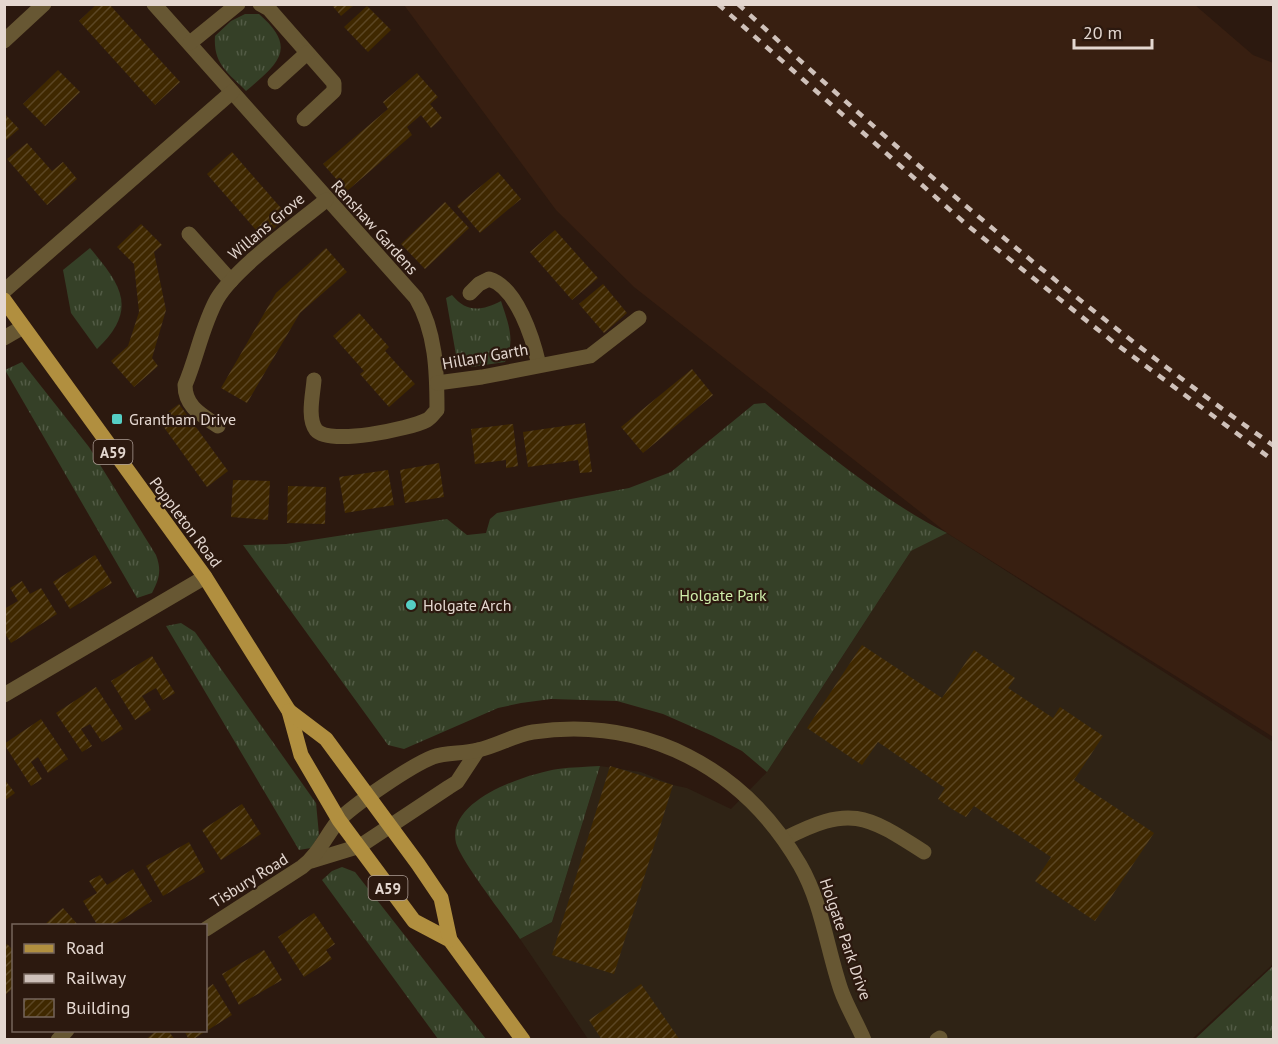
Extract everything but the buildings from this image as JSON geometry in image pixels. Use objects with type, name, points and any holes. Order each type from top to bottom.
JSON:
[{"type":"main road","name":"Poppleton Road","points":[[4,300],[205,577],[290,711],[300,755],[339,820],[414,921],[450,940]]},
{"type":"main road","name":"Poppleton Road","points":[[290,711],[326,739],[441,898],[450,940],[522,1040]]},
{"type":"street","points":[[4,41],[28,10],[45,4]]},
{"type":"street","name":"Renshaw Gardens","points":[[154,4],[326,200],[416,298],[424,312],[430,329],[437,383],[437,410],[428,420],[368,435],[331,438],[317,431],[312,420],[314,380]]},
{"type":"street","points":[[190,43],[238,4]]},
{"type":"street","points":[[260,4],[269,9],[334,83],[334,91],[304,118]]},
{"type":"street","points":[[275,82],[308,53]]},
{"type":"street","points":[[4,291],[232,92]]},
{"type":"street","name":"Willans Grove","points":[[218,426],[191,406],[185,395],[185,385],[206,322],[218,298],[231,281],[326,200]]},
{"type":"street","name":"Willans Grove","points":[[189,234],[231,281]]},
{"type":"street","name":"Hillary Garth","points":[[470,293],[479,284],[489,279],[498,282],[507,291],[533,340],[539,365]]},
{"type":"street","name":"Hillary Garth","points":[[437,383],[590,356],[639,318]]},
{"type":"street","points":[[4,338],[22,327]]},
{"type":"street","points":[[4,695],[205,577]]},
{"type":"street","name":"Holgate Park Drive","points":[[368,797],[433,757],[478,750],[531,732],[591,728],[623,732],[683,753],[737,786],[784,839],[802,868],[819,910],[841,992],[864,1040]]},
{"type":"street","points":[[390,826],[457,782],[478,750]]},
{"type":"street","name":"Tisbury Road","points":[[311,861],[339,820],[368,797]]},
{"type":"street","points":[[784,839],[817,822],[836,817],[865,818],[888,828],[924,852]]},
{"type":"street","name":"Tisbury Road","points":[[207,928],[311,861],[360,846],[390,826]]},
{"type":"shaded area","points":[[404,5],[1195,5],[1253,55],[1273,63],[1273,737],[947,533],[634,287],[556,210]]},
{"type":"shaded area","points":[[947,533],[1273,742],[1273,964],[1192,1039],[588,1039],[520,939],[552,922],[600,766],[641,772],[687,788],[731,809],[767,772],[911,551]]},
{"type":"green space","points":[[245,14],[259,14],[278,36],[281,46],[280,55],[275,63],[246,91],[223,67],[216,54],[215,46],[215,36],[231,21]]},
{"type":"green space","points":[[90,248],[110,274],[121,297],[118,322],[97,349],[71,313],[63,270]]},
{"type":"green space","points":[[452,295],[463,305],[475,308],[487,307],[501,301],[510,339],[505,362],[471,367],[456,355],[446,298]]},
{"type":"green space","points":[[22,362],[89,447],[156,555],[159,575],[152,593],[137,598],[5,370]]},
{"type":"green space","name":"Holgate Park","points":[[765,403],[829,455],[877,490],[924,521],[947,533],[911,551],[767,772],[742,751],[713,736],[663,714],[617,701],[551,699],[521,703],[498,708],[404,749],[388,745],[243,545],[286,544],[447,519],[467,535],[486,533],[490,519],[497,513],[629,488],[671,472],[754,404]]},
{"type":"green space","points":[[181,623],[195,632],[316,803],[319,835],[311,848],[299,850],[166,626]]},
{"type":"green space","points":[[600,766],[552,922],[520,939],[460,852],[456,843],[456,828],[463,814],[475,802],[509,783],[558,769]]},
{"type":"green space","points":[[342,867],[355,872],[486,1039],[438,1039],[322,880],[332,871]]},
{"type":"green space","points":[[1273,966],[1273,1039],[1195,1039]]},
{"type":"railway","points":[[718,4],[967,225],[1112,341],[1274,461]]},
{"type":"railway","points":[[738,4],[999,234],[1134,342],[1274,446]]},
{"type":"place","name":"Grantham Drive","points":[[117,419]]},
{"type":"place","name":"Holgate Arch","points":[[411,605]]}]
